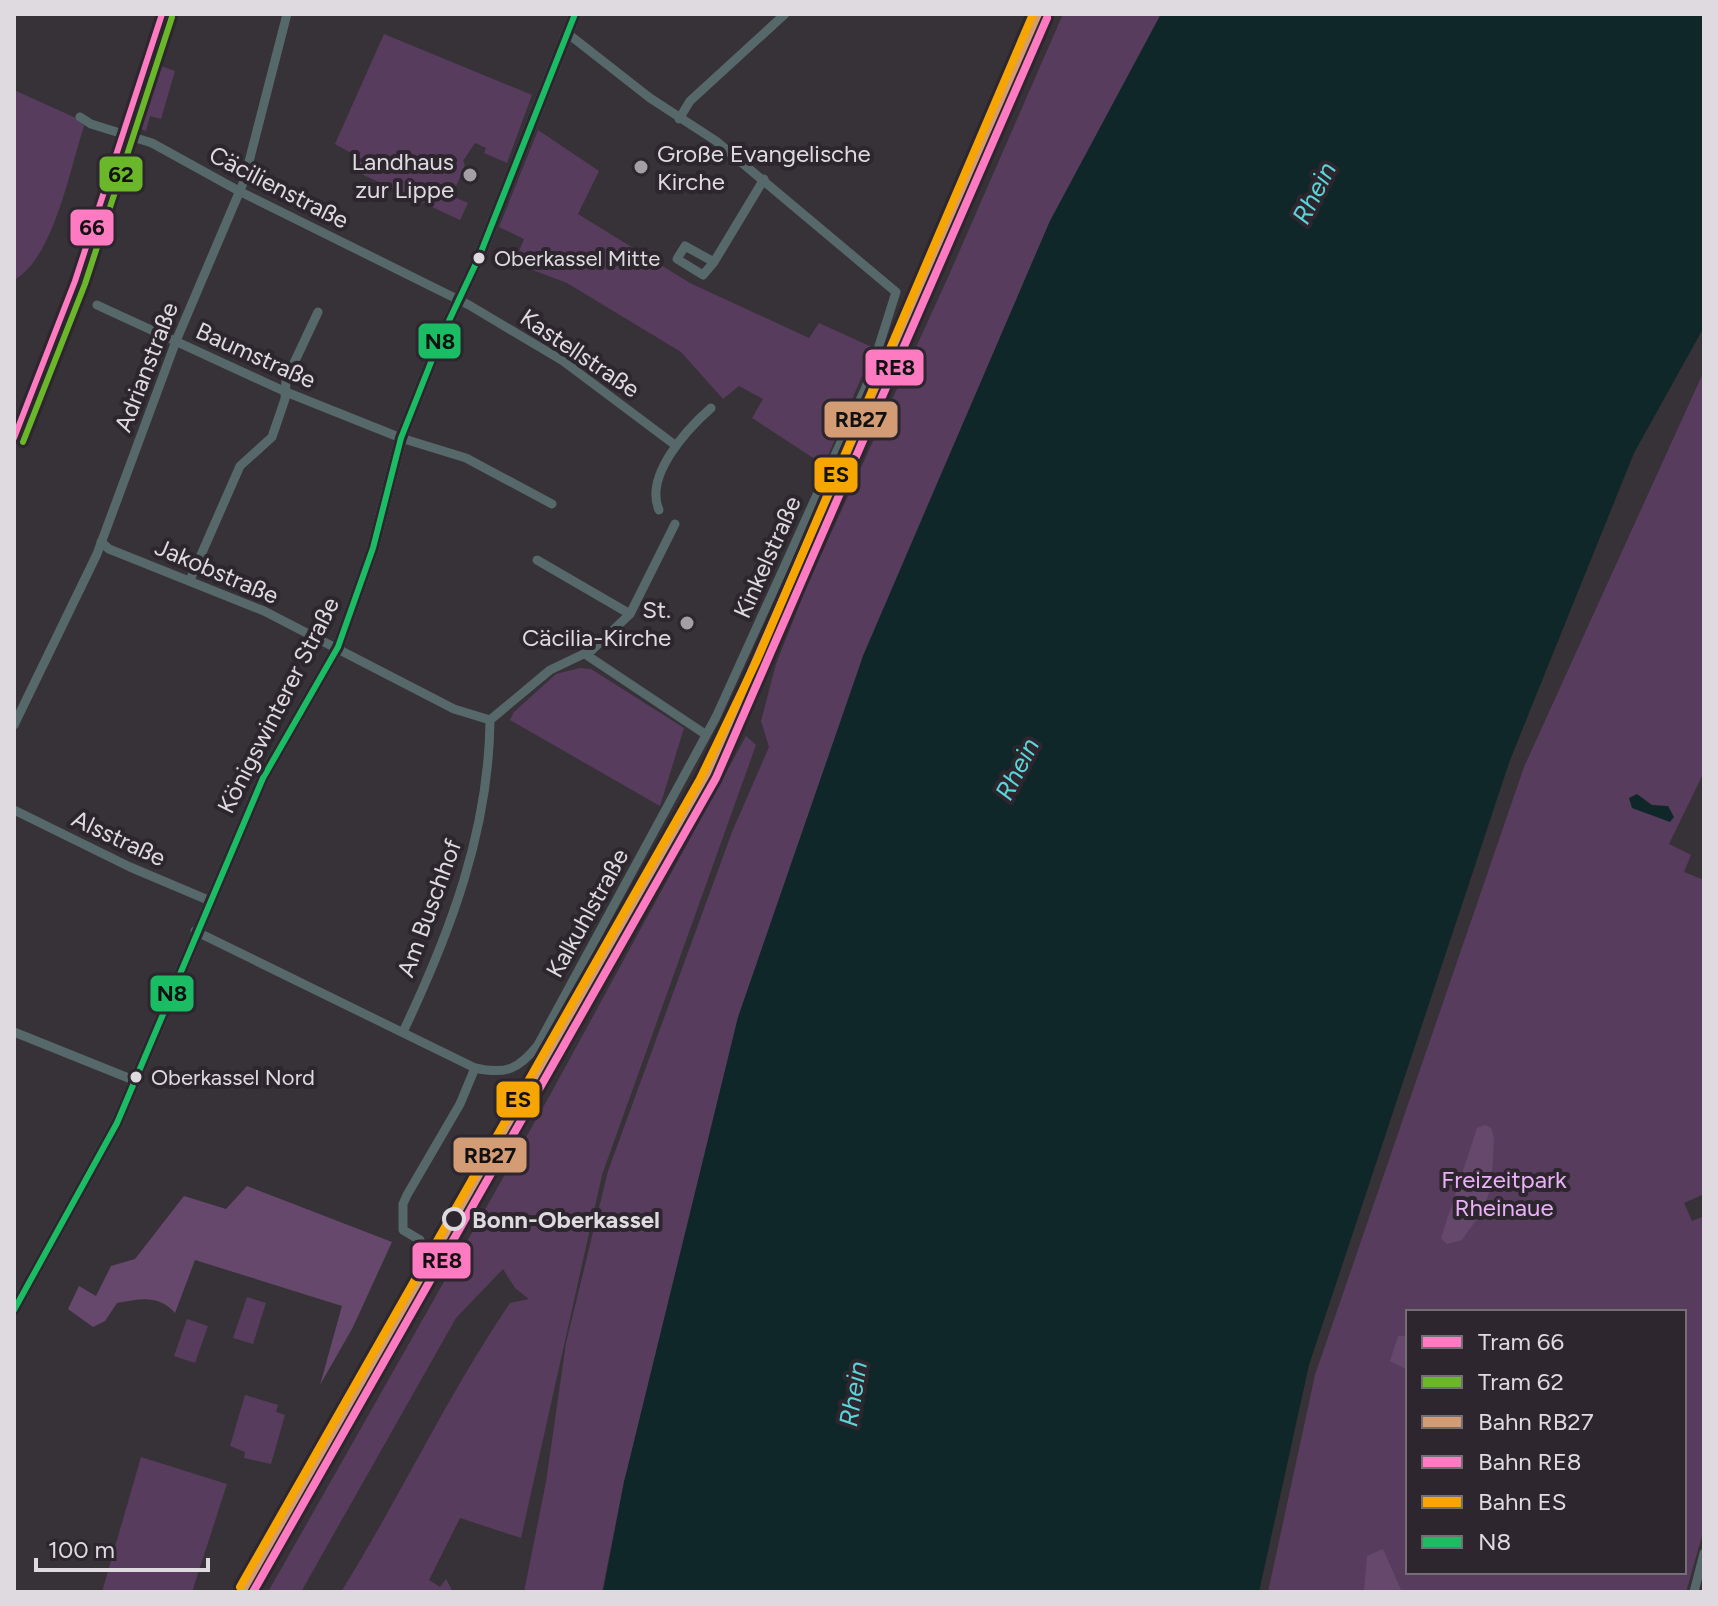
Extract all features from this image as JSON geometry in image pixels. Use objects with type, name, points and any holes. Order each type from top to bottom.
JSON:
[{"type":"main road","name":"Königswinterer Straße","points":[[14,1310],[136,1081],[195,931],[263,778],[338,647],[373,548],[401,438],[497,214],[575,14]]},
{"type":"street","name":"Adrianstraße","points":[[14,725],[101,542],[176,341],[239,191],[260,127],[287,14]]},
{"type":"street","points":[[679,119],[690,101],[785,14]]},
{"type":"street","name":"Kinkelstraße","points":[[567,33],[679,119],[716,141],[896,292],[866,387],[724,700],[705,734]]},
{"type":"street","name":"Cäcilienstraße","points":[[80,117],[91,124],[152,143],[239,191],[458,300]]},
{"type":"street","points":[[714,262],[764,179]]},
{"type":"street","name":"Kastellstraße","points":[[458,300],[563,361],[675,445]]},
{"type":"street","name":"Baumstraße","points":[[97,305],[286,392],[401,438],[466,458],[552,504]]},
{"type":"street","points":[[190,580],[240,466],[272,437],[286,392],[286,380],[318,312]]},
{"type":"street","points":[[659,510],[655,495],[675,445],[711,408]]},
{"type":"street","points":[[490,720],[502,706],[550,670],[585,654],[630,614],[675,524]]},
{"type":"street","name":"Jakobstraße","points":[[101,542],[109,549],[190,580],[338,647],[454,709],[490,720]]},
{"type":"street","points":[[537,560],[630,614]]},
{"type":"street","points":[[585,654],[705,734]]},
{"type":"street","name":"Am Buschhof","points":[[403,1032],[467,877],[487,786],[490,720]]},
{"type":"street","name":"Kalkuhlstraße","points":[[195,931],[475,1068],[519,1067],[538,1045],[676,795],[705,734]]},
{"type":"street","name":"Alsstraße","points":[[14,810],[118,862],[208,900]]},
{"type":"street","points":[[14,1032],[136,1081]]},
{"type":"street","points":[[420,1240],[403,1230],[403,1204],[460,1104],[475,1068]]},
{"type":"street","points":[[1694,1592],[1704,1553]]},
{"type":"green space","points":[[1063,14],[1161,14],[1050,221],[863,656],[624,1482],[602,1592],[524,1592],[546,1482],[566,1343],[608,1171],[732,832],[769,747],[761,721],[776,664],[806,588],[949,275]]},
{"type":"green space","points":[[384,34],[532,95],[507,163],[484,153],[486,148],[475,143],[463,161],[465,165],[452,196],[468,203],[460,220],[355,171],[362,159],[335,144]]},
{"type":"green space","points":[[158,65],[175,71],[161,119],[150,116],[146,131],[138,128]]},
{"type":"green space","points":[[14,90],[78,119],[84,126],[50,233],[28,269],[14,280]]},
{"type":"green space","points":[[538,130],[599,171],[578,214],[690,283],[809,338],[819,323],[874,348],[824,465],[752,418],[763,399],[739,386],[723,399],[681,352],[567,283],[514,263],[524,239],[499,227]]},
{"type":"green space","name":"Freizeitpark Rheinaue","points":[[1704,371],[1704,772],[1669,844],[1691,855],[1684,872],[1704,880],[1704,1194],[1684,1203],[1692,1221],[1704,1216],[1704,1529],[1686,1592],[1268,1592],[1315,1375],[1524,767]]},
{"type":"green space","points":[[580,668],[591,669],[684,728],[660,806],[510,720],[514,712],[556,674]]},
{"type":"green space","points":[[746,736],[756,745],[602,1175],[521,1538],[460,1518],[429,1580],[440,1587],[446,1579],[453,1592],[341,1592],[487,1338],[510,1303],[529,1299],[515,1288],[503,1269],[456,1318],[301,1592],[268,1592],[550,1095]]},
{"type":"green space","points":[[247,1297],[266,1303],[253,1344],[233,1338]]},
{"type":"green space","points":[[187,1319],[208,1326],[195,1363],[174,1356]]},
{"type":"green space","points":[[245,1395],[278,1405],[276,1412],[285,1415],[271,1464],[244,1458],[245,1452],[230,1446]]},
{"type":"green space","points":[[141,1457],[227,1484],[192,1592],[102,1592]]},
{"type":"shaded area","points":[[1485,1125],[1491,1128],[1494,1140],[1488,1194],[1482,1210],[1462,1240],[1447,1244],[1441,1238],[1477,1128]]},
{"type":"shaded area","points":[[247,1186],[392,1242],[353,1327],[320,1385],[342,1306],[195,1260],[175,1313],[155,1300],[117,1303],[105,1321],[93,1327],[68,1309],[79,1286],[96,1296],[111,1266],[135,1259],[184,1196],[226,1209]]},
{"type":"shaded area","points":[[1398,1336],[1406,1336],[1406,1369],[1390,1361]]},
{"type":"shaded area","points":[[1383,1549],[1402,1592],[1364,1592],[1367,1556]]},
{"type":"water","name":"Rhein","points":[[1161,14],[1704,14],[1704,327],[1634,453],[1510,760],[1309,1365],[1259,1592],[603,1592],[624,1482],[738,1017],[863,656],[1050,221]]},
{"type":"water","points":[[1637,794],[1652,805],[1668,806],[1674,817],[1670,822],[1632,808],[1629,798]]},
{"type":"tram line","name":"66","points":[[14,438],[75,281],[162,14]]},
{"type":"tram line","name":"62","points":[[23,442],[85,284],[172,17]]},
{"type":"rail line","name":"ES","points":[[240,1587],[700,779],[757,660],[1033,14]]},
{"type":"rail line","name":"RB27","points":[[242,1592],[707,773],[1038,14]]},
{"type":"rail line","name":"RE8","points":[[253,1592],[716,778],[1047,18]]},
{"type":"transit line","name":"N8","points":[[14,1310],[117,1123],[263,778],[338,647],[373,548],[401,438],[439,342],[479,257],[575,14]]},
{"type":"place","name":"Große Evangelische Kirche","points":[[641,167]]},
{"type":"place","name":"Landhaus zur Lippe","points":[[470,175]]},
{"type":"place","name":"Oberkassel Mitte","points":[[479,258]]},
{"type":"place","name":"St. Cäcilia-Kirche","points":[[687,623]]},
{"type":"place","name":"Oberkassel Nord","points":[[136,1077]]},
{"type":"place","name":"Bonn-Oberkassel","points":[[454,1219]]}]
